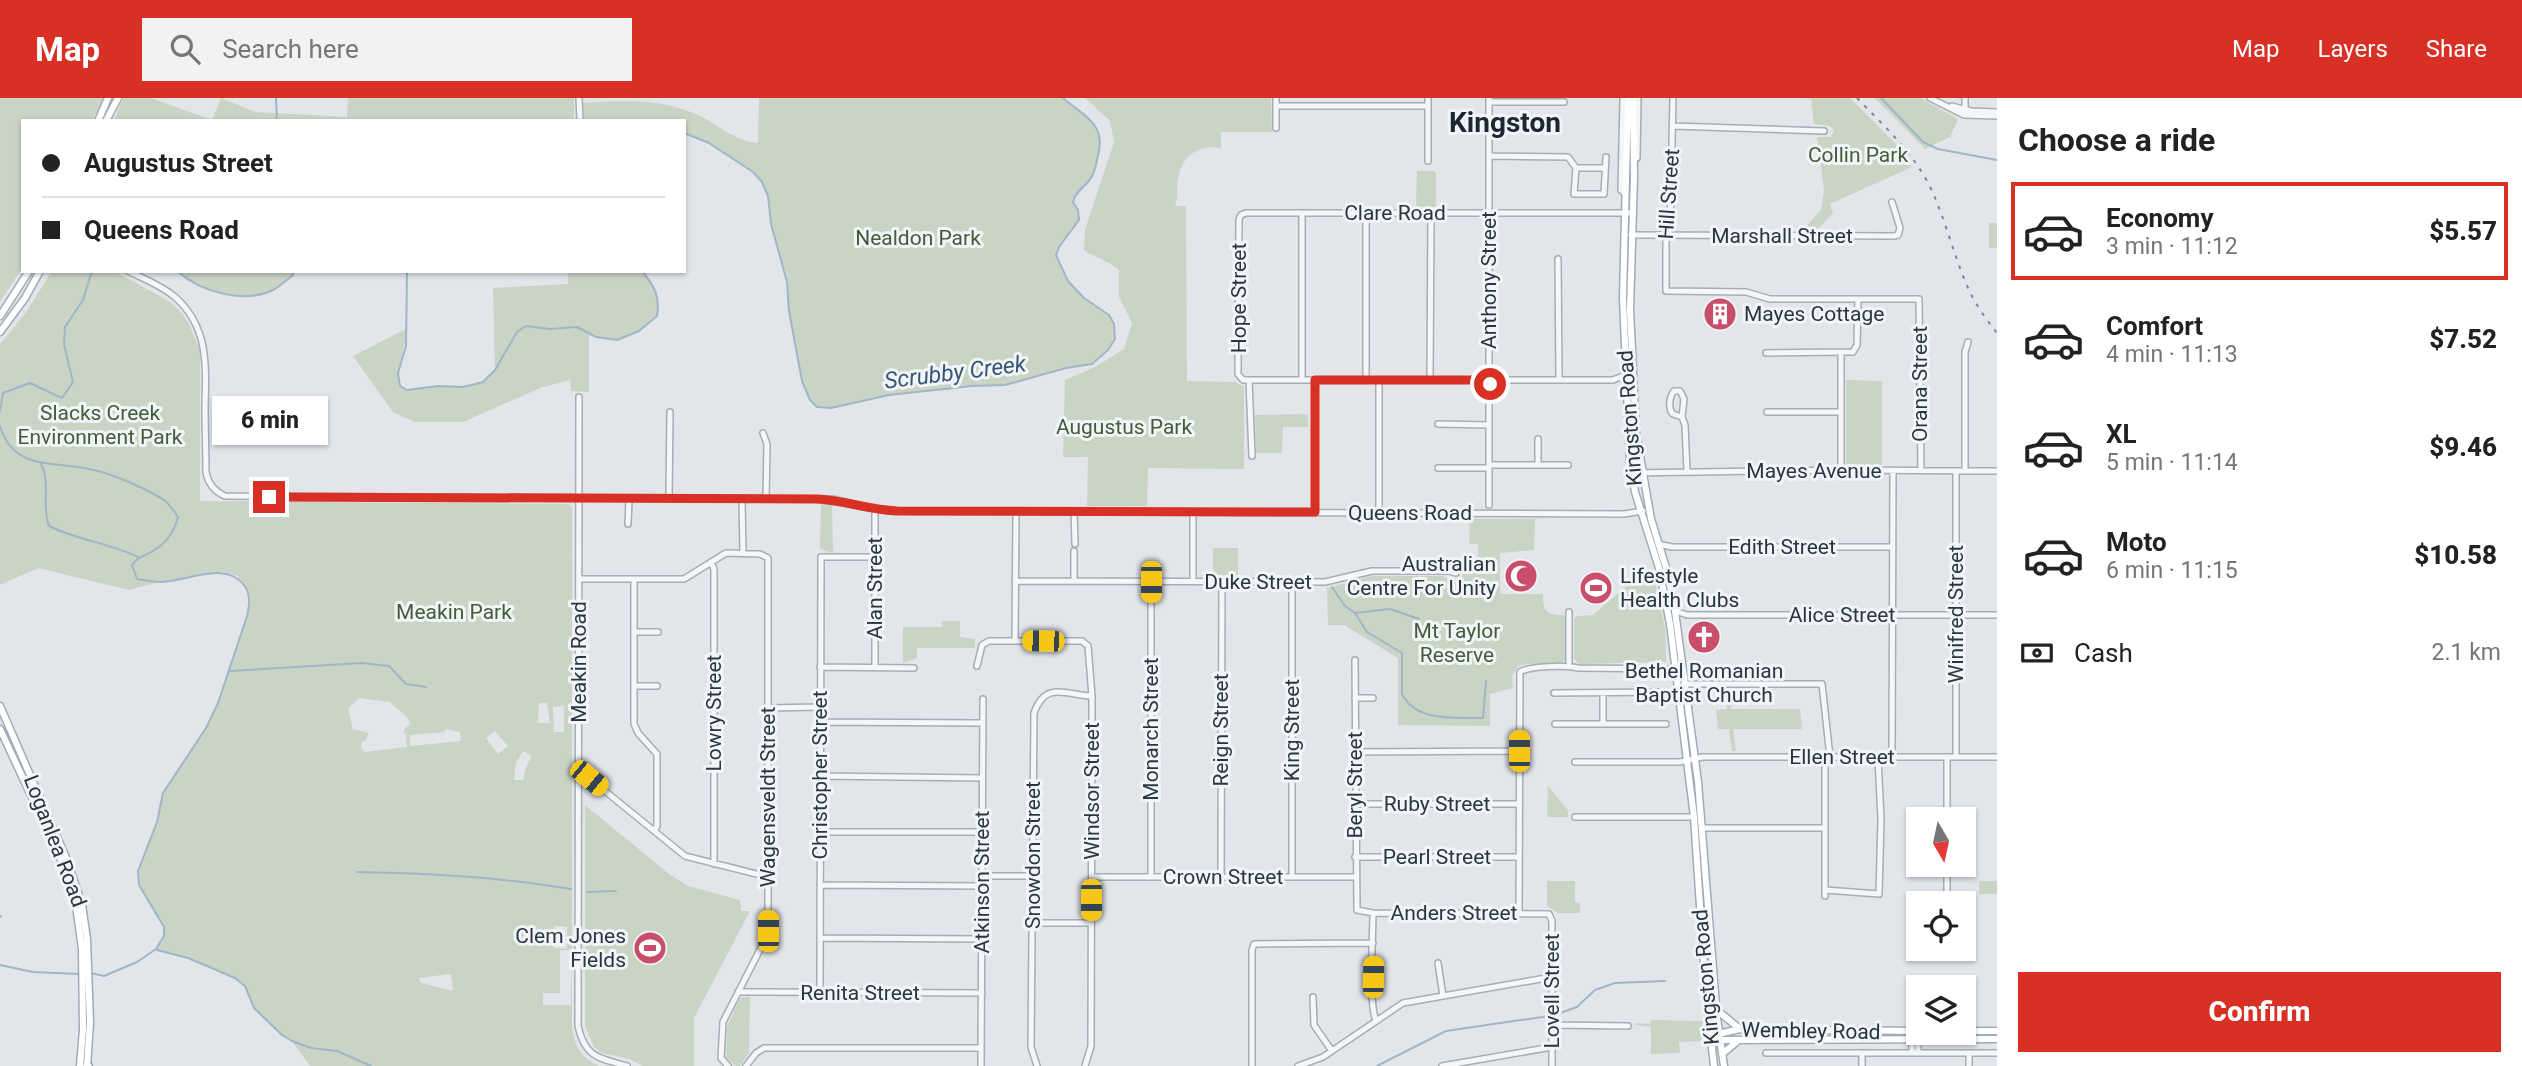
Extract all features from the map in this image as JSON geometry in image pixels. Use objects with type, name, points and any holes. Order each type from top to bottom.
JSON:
[{"type":"main road","points":[[99,119],[108,98]]},
{"type":"main road","points":[[107,119],[118,98]]},
{"type":"main road","name":"Kingston Road","points":[[1625,98],[1624,250],[1631,473],[1663,586],[1675,669],[1694,817],[1714,1066]]},
{"type":"main road","name":"Kingston Road","points":[[1636,98],[1630,310],[1634,416],[1649,509],[1677,623],[1695,759],[1724,1066]]},
{"type":"main road","points":[[1624,250],[1626,237],[1631,235]]},
{"type":"main road","points":[[0,316],[28,273]]},
{"type":"main road","points":[[0,332],[21,304],[39,273]]},
{"type":"main road","name":"Loganlea Road","points":[[0,706],[70,884],[80,926],[85,948],[85,999],[90,1034],[85,1066]]},
{"type":"main road","name":"Loganlea Road","points":[[0,729],[28,779]]},
{"type":"main road","points":[[1718,1010],[1740,1029]]},
{"type":"main road","name":"Wembley Road","points":[[1720,1037],[1740,1029],[1906,1035]]},
{"type":"main road","points":[[1976,1031],[1997,1031]]},
{"type":"main road","name":"Wembley Road","points":[[1710,1038],[1739,1040],[1906,1035]]},
{"type":"main road","name":"Wembley Road","points":[[1976,1038],[1997,1039]]},
{"type":"main road","points":[[1722,1054],[1739,1040]]},
{"type":"street","points":[[579,98],[580,119]]},
{"type":"street","points":[[1276,98],[1276,128]]},
{"type":"street","points":[[1428,98],[1428,161]]},
{"type":"street","name":"Hill Street","points":[[1673,98],[1666,291],[1746,292],[1770,299],[1858,299]]},
{"type":"street","points":[[1930,98],[1965,112],[1997,114]]},
{"type":"street","points":[[1936,98],[1965,112]]},
{"type":"street","points":[[1965,98],[1965,112]]},
{"type":"street","points":[[1489,100],[1564,102]]},
{"type":"street","name":"Anthony Street","points":[[1489,100],[1489,505]]},
{"type":"street","points":[[1276,106],[1428,106]]},
{"type":"street","points":[[1672,126],[1826,131]]},
{"type":"street","points":[[1489,156],[1568,157],[1576,168],[1574,194],[1604,194],[1606,157]]},
{"type":"street","points":[[1576,168],[1604,168]]},
{"type":"street","name":"Marshall Street","points":[[1631,235],[1894,236],[1898,235],[1900,228],[1892,202]]},
{"type":"street","points":[[1302,213],[1302,380]]},
{"type":"street","points":[[1366,213],[1366,380]]},
{"type":"street","points":[[1430,380],[1431,213]]},
{"type":"street","name":"Clare Road","points":[[1241,215],[1633,213]]},
{"type":"street","name":"Hope Street","points":[[1241,215],[1238,247],[1238,374],[1246,380],[1252,456]]},
{"type":"street","points":[[1559,259],[1559,380]]},
{"type":"street","name":"Queens Road","points":[[132,273],[174,296],[200,330],[206,358],[206,472],[210,485],[219,493],[233,496],[835,500],[875,509],[1074,512],[1628,514],[1649,509]]},
{"type":"street","points":[[1766,353],[1850,353],[1856,349],[1858,299]]},
{"type":"street","name":"Orana Street","points":[[1858,299],[1918,299],[1920,302],[1921,471]]},
{"type":"street","points":[[1965,471],[1965,352],[1968,342]]},
{"type":"street","points":[[1841,354],[1841,470]]},
{"type":"street","points":[[1246,380],[1614,380],[1626,372]]},
{"type":"street","points":[[1315,380],[1315,512]]},
{"type":"street","points":[[1379,380],[1379,512]]},
{"type":"street","points":[[1614,380],[1627,388]]},
{"type":"street","points":[[1682,417],[1670,410],[1674,391],[1680,391],[1684,396],[1682,417],[1685,425],[1687,471]]},
{"type":"street","name":"Meakin Road","points":[[579,397],[578,1026],[581,1040],[592,1055],[627,1066]]},
{"type":"street","points":[[669,499],[670,412]]},
{"type":"street","points":[[1767,412],[1841,412]]},
{"type":"street","points":[[1438,424],[1489,425]]},
{"type":"street","points":[[763,433],[767,444],[766,499]]},
{"type":"street","points":[[1538,439],[1538,465]]},
{"type":"street","points":[[1438,468],[1568,465]]},
{"type":"street","points":[[1892,757],[1893,471]]},
{"type":"street","name":"Winifred Street","points":[[1956,471],[1956,757]]},
{"type":"street","name":"Mayes Avenue","points":[[1631,473],[1997,471]]},
{"type":"street","points":[[628,524],[629,499]]},
{"type":"street","points":[[579,579],[684,579],[726,554],[743,553],[742,499]]},
{"type":"street","name":"Alan Street","points":[[875,509],[875,668]]},
{"type":"street","points":[[977,666],[984,643],[1015,641],[1016,511]]},
{"type":"street","points":[[1074,512],[1074,581]]},
{"type":"street","points":[[1193,512],[1193,582]]},
{"type":"street","name":"Edith Street","points":[[1658,544],[1672,547],[1893,547]]},
{"type":"street","points":[[1662,555],[1672,547]]},
{"type":"street","name":"Wagensveldt Street","points":[[728,1066],[721,1058],[722,1026],[768,934],[766,556],[743,553]]},
{"type":"street","name":"Christopher Street","points":[[820,993],[821,557],[874,557]]},
{"type":"street","name":"Lowry Street","points":[[711,562],[714,569],[714,864]]},
{"type":"street","name":"Duke Street","points":[[1016,581],[1292,583],[1331,582],[1372,571],[1449,570],[1456,573]]},
{"type":"street","points":[[634,579],[636,729],[657,754],[657,825],[654,831]]},
{"type":"street","name":"Monarch Street","points":[[1151,582],[1151,877]]},
{"type":"street","name":"Reign Street","points":[[1221,877],[1222,582]]},
{"type":"street","name":"King Street","points":[[1292,583],[1292,877]]},
{"type":"street","points":[[1569,611],[1569,666]]},
{"type":"street","name":"Alice Street","points":[[1675,611],[1687,615],[1997,615]]},
{"type":"street","points":[[1677,623],[1687,615]]},
{"type":"street","points":[[634,632],[658,632]]},
{"type":"street","name":"Windsor Street","points":[[1015,641],[1086,643],[1089,650],[1092,696],[1091,1046],[1085,1066]]},
{"type":"street","name":"Beryl Street","points":[[1355,660],[1357,911]]},
{"type":"street","points":[[1519,913],[1520,672],[1527,668],[1569,666],[1675,669]]},
{"type":"street","points":[[821,667],[914,668]]},
{"type":"street","points":[[1684,684],[1822,684],[1827,757],[1825,893],[1880,894],[1881,819],[1878,758]]},
{"type":"street","points":[[634,686],[657,686]]},
{"type":"street","name":"Snowdon Street","points":[[1038,1066],[1031,1046],[1034,713],[1040,701],[1055,691],[1092,696]]},
{"type":"street","points":[[1603,692],[1603,724]]},
{"type":"street","points":[[1554,693],[1662,692]]},
{"type":"street","points":[[1355,698],[1373,698]]},
{"type":"street","name":"Atkinson Street","points":[[981,1066],[983,699]]},
{"type":"street","points":[[768,708],[820,707]]},
{"type":"street","points":[[820,722],[983,723]]},
{"type":"street","points":[[1555,724],[1666,724]]},
{"type":"street","points":[[1355,752],[1519,751]]},
{"type":"street","points":[[1947,757],[1947,807]]},
{"type":"street","name":"Ellen Street","points":[[1575,762],[1997,757]]},
{"type":"street","points":[[578,773],[589,778],[685,856],[768,877]]},
{"type":"street","points":[[820,776],[982,778]]},
{"type":"street","name":"Ruby Street","points":[[1355,804],[1519,804]]},
{"type":"street","points":[[1575,817],[1694,817]]},
{"type":"street","points":[[1702,828],[1825,828]]},
{"type":"street","points":[[820,832],[982,832]]},
{"type":"street","name":"Pearl Street","points":[[1355,857],[1519,857]]},
{"type":"street","points":[[982,876],[1032,876]]},
{"type":"street","name":"Crown Street","points":[[1092,877],[1355,877]]},
{"type":"street","points":[[820,885],[982,886]]},
{"type":"street","name":"Anders Street","points":[[1357,911],[1544,913],[1551,916]]},
{"type":"street","points":[[1373,913],[1373,1014],[1376,1021]]},
{"type":"street","name":"Lovell Street","points":[[1551,916],[1552,1066]]},
{"type":"street","points":[[1033,923],[1091,923]]},
{"type":"street","points":[[820,938],[982,939]]},
{"type":"street","points":[[1252,1066],[1254,944],[1373,943]]},
{"type":"street","points":[[1438,963],[1443,996]]},
{"type":"street","points":[[1298,1066],[1323,1057],[1403,1003],[1552,977]]},
{"type":"street","name":"Renita Street","points":[[738,992],[982,993]]},
{"type":"street","points":[[1313,997],[1314,1025],[1332,1051]]},
{"type":"street","points":[[1552,1025],[1628,1026]]},
{"type":"street","points":[[1915,1045],[1915,1053]]},
{"type":"street","points":[[1441,1066],[1552,1047]]},
{"type":"street","points":[[746,1066],[756,1053],[764,1048],[981,1048]]},
{"type":"street","name":"Wembley Road","points":[[1766,1053],[1997,1053]]},
{"type":"street","points":[[1862,1053],[1862,1066]]},
{"type":"street","points":[[1969,1053],[1969,1066]]},
{"type":"street","points":[[1486,1058],[1486,1066]]},
{"type":"green space","points":[[0,98],[102,98],[93,119],[21,119],[21,270],[0,302]]},
{"type":"green space","points":[[123,98],[151,98],[209,119],[115,119]]},
{"type":"green space","points":[[221,98],[255,112],[347,117],[348,98],[574,98],[574,119],[212,119]]},
{"type":"green space","name":"Nealdon Park","points":[[759,98],[1063,98],[1093,123],[1100,138],[1100,148],[1093,174],[1073,201],[1079,220],[1056,255],[1068,281],[1084,298],[1109,315],[1114,324],[1115,339],[1108,350],[1092,364],[1066,368],[1005,385],[889,395],[831,408],[817,407],[810,400],[802,381],[789,311],[787,282],[771,224],[768,196],[762,182],[753,172],[709,143],[686,134],[686,119],[584,119],[583,103],[628,101],[671,106],[700,116],[735,136],[758,143]]},
{"type":"green space","name":"Augustus Park","points":[[1085,98],[1271,98],[1272,132],[1221,132],[1221,148],[1205,148],[1192,153],[1180,170],[1175,206],[1186,206],[1187,381],[1235,382],[1244,387],[1244,469],[1148,468],[1147,506],[1087,506],[1088,457],[1063,457],[1065,380],[1095,367],[1124,349],[1132,323],[1119,297],[1119,270],[1084,250],[1085,230],[1114,142],[1110,121]]},
{"type":"green space","name":"Collin Park","points":[[1800,98],[1850,98],[1900,148],[1912,167],[1830,204],[1833,213],[1816,231],[1802,231],[1821,210],[1824,190],[1817,137],[1831,137],[1834,130],[1830,126],[1814,124],[1811,99]]},
{"type":"green space","points":[[1875,98],[1920,98],[1958,119],[1950,137],[1925,149]]},
{"type":"green space","points":[[1417,171],[1436,173],[1436,207],[1416,207]]},
{"type":"green space","points":[[1989,223],[1997,223],[1997,248],[1989,248]]},
{"type":"green space","points":[[51,273],[118,273],[178,309],[188,322],[200,350],[200,501],[569,504],[572,508],[572,950],[572,1025],[579,1050],[587,1059],[600,1066],[310,1066],[292,1041],[254,1008],[245,986],[188,958],[156,949],[164,936],[164,927],[139,885],[138,871],[157,822],[163,793],[206,728],[218,702],[247,616],[250,604],[248,591],[238,576],[224,572],[159,582],[129,590],[38,568],[0,585],[0,344],[25,314]],"holes":[[[359,698],[390,702],[411,724],[405,728],[404,733],[407,747],[365,752],[361,743],[369,733],[353,729],[348,709]],[[539,703],[547,703],[550,723],[538,723]],[[564,706],[564,732],[554,732],[553,707]],[[445,729],[460,732],[461,741],[410,746],[410,735],[445,732]],[[495,731],[508,746],[498,754],[486,738]],[[523,751],[532,756],[523,780],[514,780],[516,763]],[[555,926],[567,927],[567,949],[554,948]],[[560,950],[572,950],[571,1005],[543,1005],[543,993],[560,993]],[[451,974],[453,991],[421,983],[419,978]]]},
{"type":"green space","points":[[180,273],[293,273],[275,289],[250,296],[224,294]]},
{"type":"green space","points":[[568,273],[643,273],[657,297],[657,316],[641,329],[617,339],[589,333],[589,392],[571,391],[570,380],[540,388],[463,422],[415,422],[393,412],[353,356],[406,329],[399,372],[400,386],[407,390],[438,386],[464,387],[483,382],[495,370],[493,288],[568,284]]},
{"type":"green space","points":[[1846,380],[1882,381],[1882,465],[1846,465]]},
{"type":"green space","points":[[1308,414],[1308,427],[1283,427],[1282,453],[1256,453],[1255,415]]},
{"type":"green space","points":[[821,504],[832,504],[833,553],[820,549]]},
{"type":"green space","name":"Mt Taylor Reserve","points":[[1470,519],[1535,519],[1534,550],[1500,553],[1500,594],[1543,594],[1547,611],[1567,618],[1567,659],[1550,665],[1518,666],[1512,676],[1513,688],[1490,694],[1490,726],[1398,725],[1398,658],[1344,625],[1328,625],[1327,588],[1372,576],[1442,576],[1455,582],[1462,578],[1463,568],[1478,567],[1478,544],[1469,544]]},
{"type":"green space","points":[[1213,548],[1238,548],[1238,578],[1213,578]]},
{"type":"green space","points":[[1653,574],[1665,627],[1666,662],[1580,664],[1574,659],[1574,619],[1577,616],[1593,615],[1635,579]]},
{"type":"green space","points":[[942,621],[960,621],[960,637],[975,639],[975,648],[917,648],[917,658],[903,663],[903,627],[942,627]]},
{"type":"green space","points":[[1725,688],[1729,688],[1731,709],[1800,709],[1802,729],[1733,729],[1736,751],[1732,751],[1729,729],[1718,729],[1716,710],[1727,709]]},
{"type":"green space","points":[[1548,786],[1568,810],[1568,817],[1547,817]]},
{"type":"green space","points":[[585,805],[669,874],[688,886],[740,900],[741,911],[750,911],[694,1018],[694,1066],[642,1066],[630,1059],[602,1053],[594,1047],[585,1026]]},
{"type":"green space","points":[[1547,881],[1575,881],[1575,902],[1580,903],[1580,913],[1558,913],[1547,906]]},
{"type":"green space","points":[[1979,881],[1997,881],[1997,894],[1979,894]]},
{"type":"green space","points":[[750,997],[749,1053],[740,1066],[736,1066],[726,1058],[727,1027],[739,1000]]},
{"type":"green space","points":[[1651,1020],[1703,1021],[1705,1041],[1679,1042],[1680,1053],[1651,1054],[1651,1027],[1635,1023],[1650,1024]]},
{"type":"waterway","points":[[276,98],[277,119]]},
{"type":"waterway","name":"Scrubby Creek","points":[[686,134],[709,143],[753,172],[762,182],[768,196],[771,224],[787,282],[789,311],[802,381],[810,400],[817,407],[831,408],[889,395],[1005,385],[1066,368],[1092,364],[1108,350],[1115,339],[1114,324],[1109,315],[1084,298],[1068,281],[1056,255],[1079,220],[1078,210],[1073,202],[1093,174],[1100,148],[1100,138],[1093,123],[1063,98]]},
{"type":"waterway","points":[[1881,98],[1923,142],[1938,149],[1997,160]]},
{"type":"waterway","name":"Scrubby Creek","points":[[0,411],[3,393],[30,383],[62,398],[73,382],[64,344],[65,327],[83,300],[91,273]]},
{"type":"waterway","name":"Scrubby Creek","points":[[180,273],[198,285],[237,296],[263,294],[275,289],[293,273]]},
{"type":"waterway","name":"Scrubby Creek","points":[[407,273],[406,346],[398,373],[400,386],[407,390],[438,386],[463,387],[483,382],[495,370],[517,332],[526,326],[550,329],[577,327],[596,337],[617,340],[639,331],[657,316],[658,309],[656,292],[643,273]]},
{"type":"waterway","name":"Scrubby Creek","points":[[0,426],[14,451],[25,457],[107,474],[168,503],[178,517],[176,523],[165,542],[132,565],[137,579],[160,582],[205,574],[227,574],[244,585],[249,596],[247,616],[218,703],[206,728],[163,793],[157,822],[138,871],[139,885],[164,927],[164,936],[156,949],[137,962],[104,976],[91,973]]},
{"type":"waterway","name":"Scrubby Creek","points":[[41,464],[49,526],[138,557]]},
{"type":"waterway","points":[[1332,587],[1345,606],[1355,613],[1367,632],[1402,653],[1402,694],[1417,710],[1449,718],[1483,718],[1486,681]]},
{"type":"waterway","points":[[1355,613],[1390,609],[1419,619]]},
{"type":"waterway","points":[[230,671],[362,663],[389,666],[406,684],[426,687]]},
{"type":"waterway","points":[[357,872],[464,876],[571,889]]},
{"type":"waterway","points":[[587,892],[616,891]]},
{"type":"waterway","points":[[157,950],[188,958],[235,978],[245,986],[254,1008],[292,1041],[311,1048],[337,1051],[371,1066]]},
{"type":"waterway","points":[[0,965],[33,972],[79,974]]},
{"type":"waterway","points":[[1557,1014],[1577,1007],[1595,990],[1615,983],[1665,981]]},
{"type":"waterway","points":[[1377,1066],[1446,1031],[1549,1016]]},
{"type":"railway","points":[[1857,98],[1899,142],[1925,178],[1968,288],[1997,333]]},
{"type":"place","name":"Mayes Cottage","points":[[1720,314]]},
{"type":"place","name":"Australian Centre For Unity","points":[[1521,576]]},
{"type":"place","name":"Lifestyle Health Clubs","points":[[1596,588]]},
{"type":"place","name":"Bethel Romanian Baptist Church","points":[[1704,637]]},
{"type":"place","name":"Clem Jones Fields","points":[[650,948]]},
{"type":"district","name":"Kingston","points":[[1505,122]]},
{"type":"route","points":[[269,497],[816,499],[843,500],[875,509],[897,511],[1315,512],[1315,380],[1490,380],[1490,384]]},
{"type":"park label","name":"Slacks Creek Environment Park","points":[[100,425]]},
{"type":"park label","name":"Meakin Park","points":[[454,612]]}]
